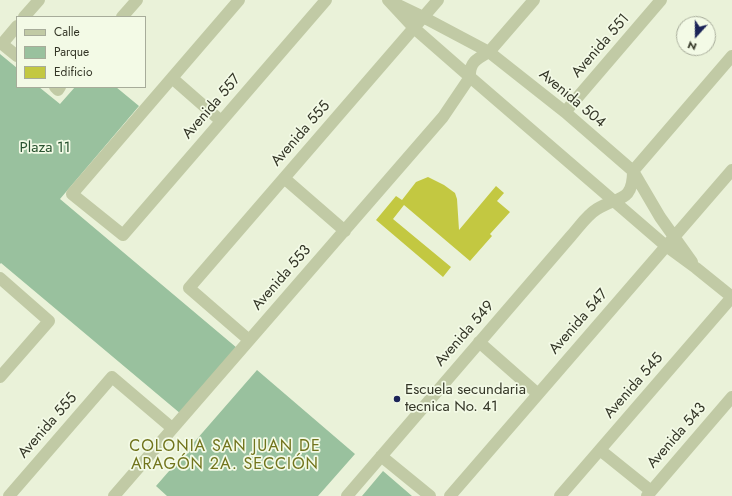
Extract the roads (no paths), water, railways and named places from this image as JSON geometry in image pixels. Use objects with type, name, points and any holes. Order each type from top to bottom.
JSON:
[{"type":"street","points":[[25,16],[39,0]]},
{"type":"street","points":[[123,16],[137,0]]},
{"type":"street","points":[[222,121],[172,78],[239,0]]},
{"type":"street","name":"Avenida 557","points":[[172,78],[72,194],[123,235],[326,0]]},
{"type":"street","name":"Avenida 504","points":[[696,268],[675,236],[660,217],[632,171],[565,112],[489,52],[388,0],[414,28],[470,77],[666,246],[732,297]]},
{"type":"street","name":"Avenida 555","points":[[249,340],[189,288],[438,0]]},
{"type":"street","points":[[489,52],[534,0]]},
{"type":"street","name":"Avenida 551","points":[[565,112],[661,0]]},
{"type":"street","points":[[16,27],[2,44],[16,55]]},
{"type":"street","name":"Avenida 553","points":[[114,496],[444,117],[470,77],[470,69],[474,61],[489,52]]},
{"type":"street","points":[[632,171],[732,56]]},
{"type":"street","name":"Avenida 547","points":[[450,496],[732,170]]},
{"type":"street","name":"Avenida 549","points":[[347,496],[592,213],[602,206],[625,196],[629,192],[633,182],[632,171]]},
{"type":"street","points":[[284,178],[345,231]]},
{"type":"street","points":[[0,278],[49,321],[0,377]]},
{"type":"street","name":"Avenida 545","points":[[560,496],[732,297]]},
{"type":"street","points":[[479,342],[538,394]]},
{"type":"street","name":"Avenida 555","points":[[9,496],[112,377],[172,428]]},
{"type":"street","name":"Avenida 543","points":[[649,494],[732,397]]},
{"type":"street","points":[[600,450],[649,494]]},
{"type":"street","points":[[381,456],[430,496]]},
{"type":"place","name":"Escuela secundaria tecnica No. 41","points":[[397,399]]},
{"type":"district","name":"COLONIA SAN JUAN DE ARAGÓN 2A. SECCIÓN","points":[[225,456]]},
{"type":"park label","name":"Plaza 11","points":[[45,148]]}]
